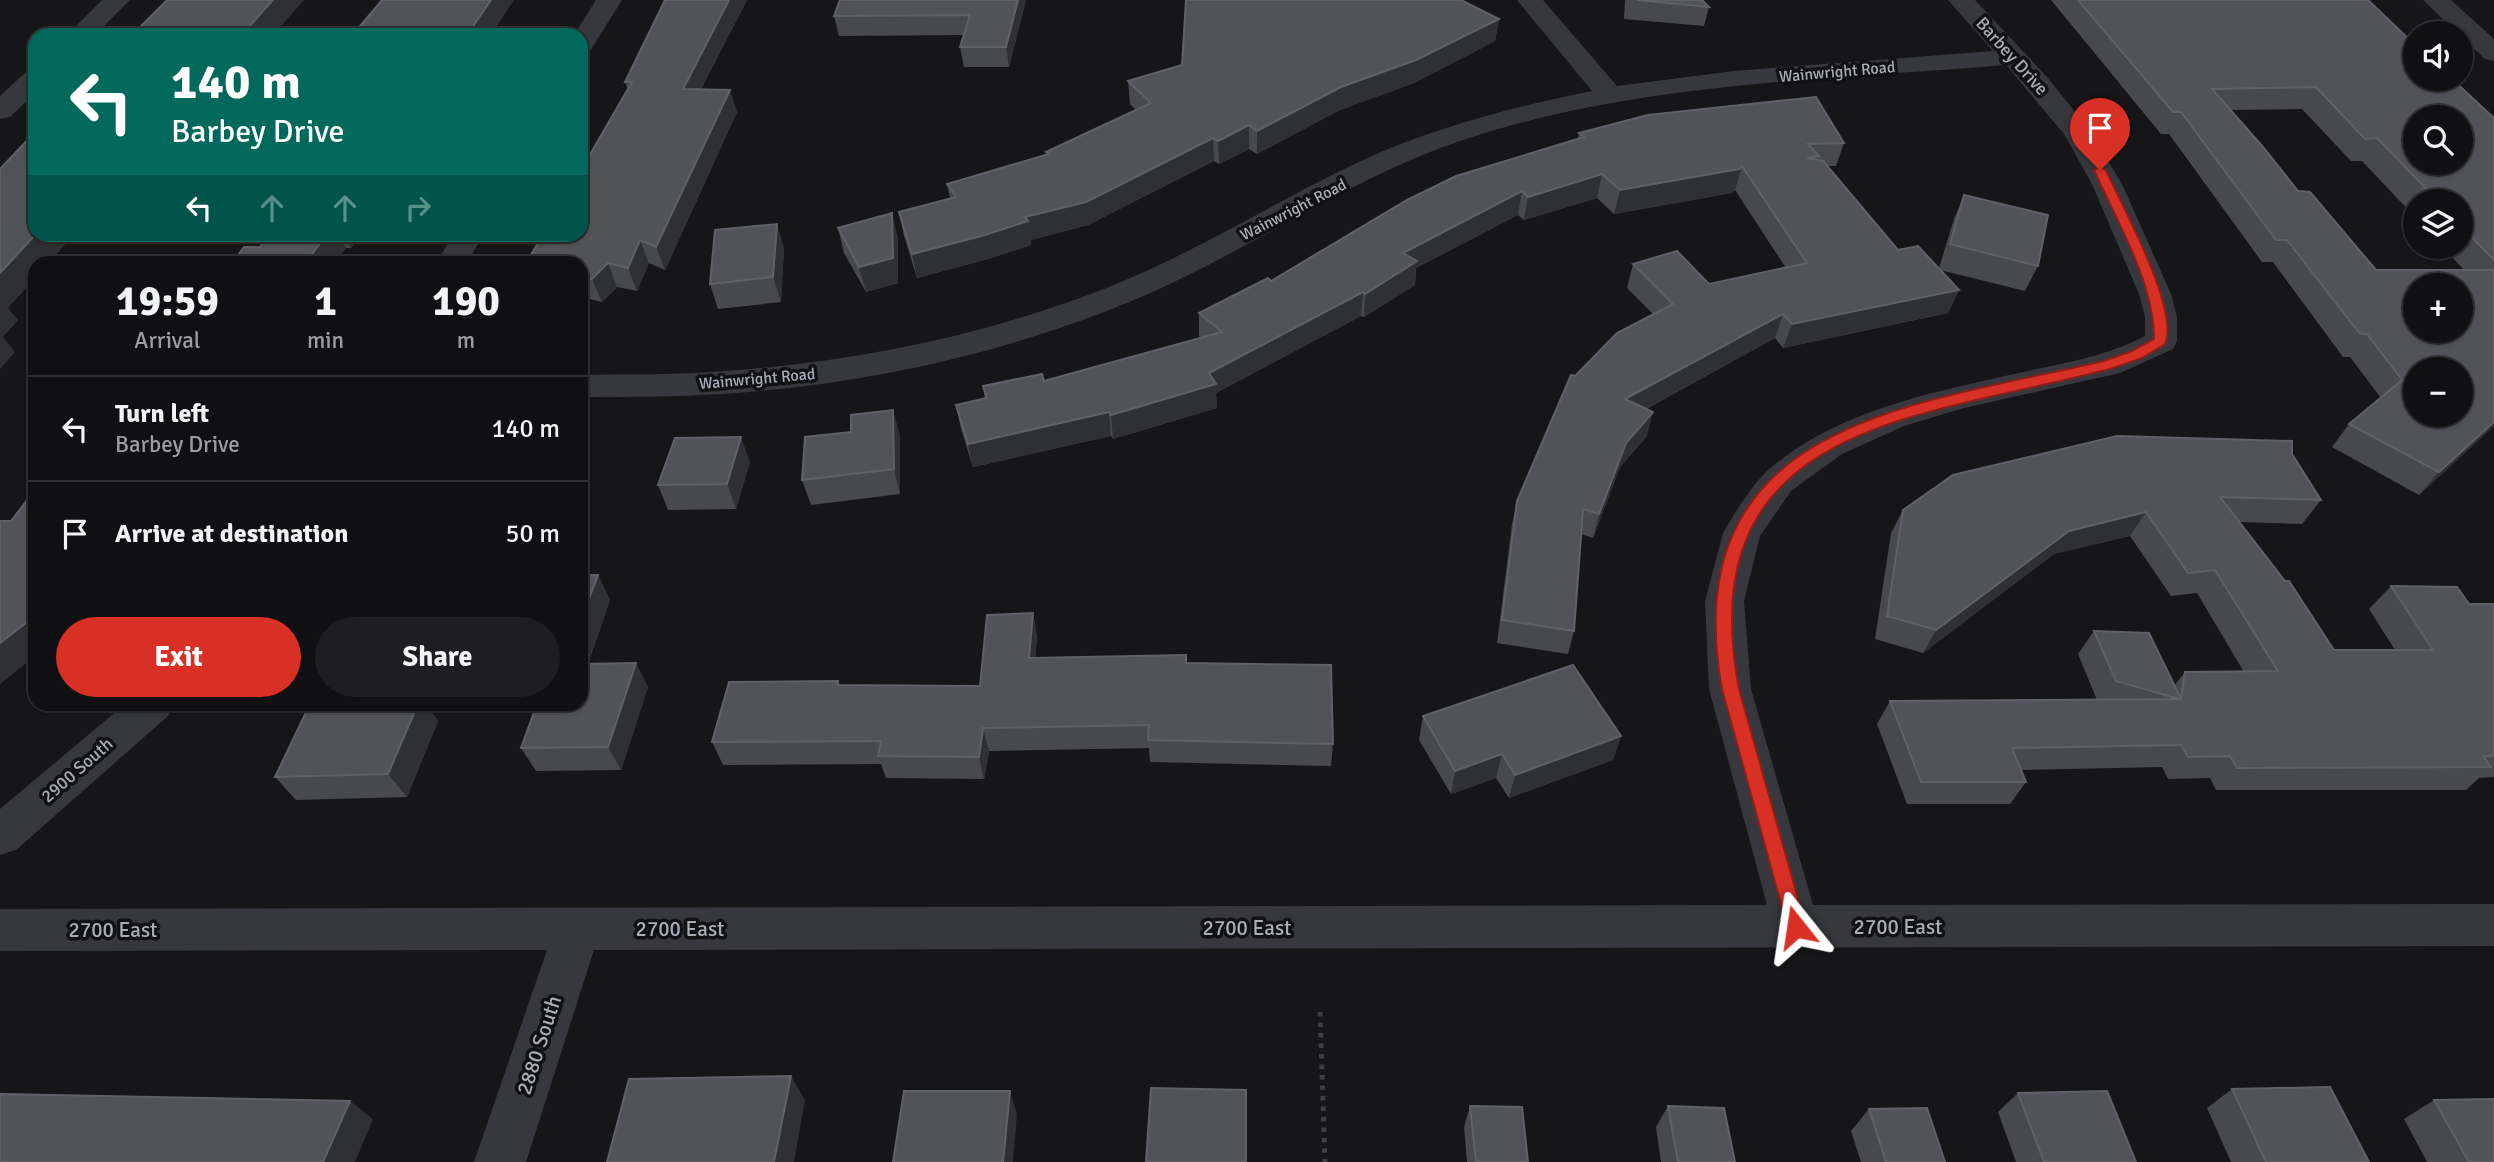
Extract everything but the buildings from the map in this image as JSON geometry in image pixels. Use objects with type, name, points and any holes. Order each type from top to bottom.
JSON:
[{"type":"street","points":[[87,28],[117,0]]},
{"type":"street","points":[[588,34],[609,0]]},
{"type":"street","points":[[1530,0],[1609,94]]},
{"type":"street","name":"Barbey Drive","points":[[1796,927],[1730,689],[1723,649],[1722,611],[1727,575],[1736,543],[1752,514],[1774,485],[1801,460],[1834,440],[1871,423],[1911,411],[2108,365],[2161,341],[2161,317],[2155,294],[2107,184],[2076,131],[1961,0]]},
{"type":"street","points":[[2436,0],[2494,52]]},
{"type":"street","name":"Wainwright Road","points":[[588,386],[743,381],[811,374],[931,352],[1007,333],[1067,314],[1174,270],[1408,151],[1502,119],[1609,94],[1708,81],[2013,57]]},
{"type":"street","points":[[0,111],[28,85]]},
{"type":"street","name":"2900 South","points":[[0,836],[145,711]]},
{"type":"street","name":"2700 East","points":[[0,930],[2494,925]]},
{"type":"street","name":"2880 South","points":[[500,1162],[578,929]]},
{"type":"path","points":[[1320,1012],[1325,1162]]},
{"type":"route","points":[[1796,927],[1730,689],[1723,649],[1722,611],[1727,575],[1736,543],[1752,514],[1774,485],[1801,460],[1834,440],[1871,423],[1911,411],[2108,365],[2161,341],[2161,317],[2155,294],[2100,170]]}]
